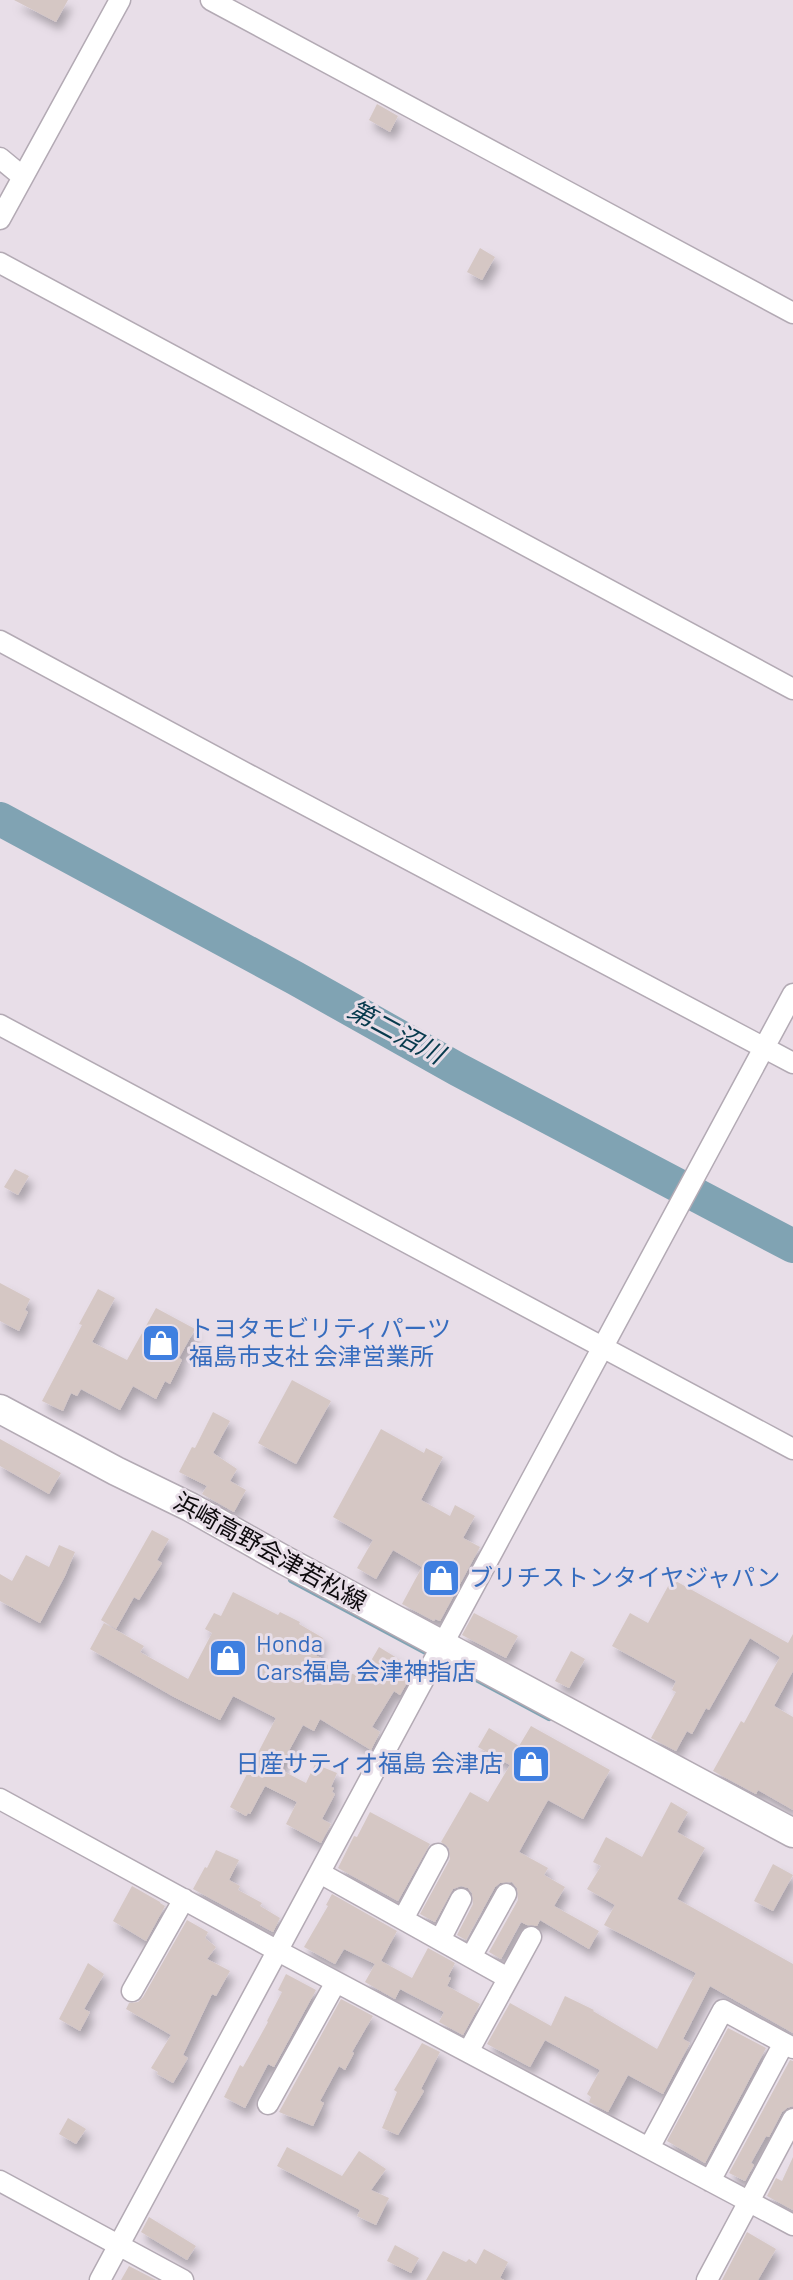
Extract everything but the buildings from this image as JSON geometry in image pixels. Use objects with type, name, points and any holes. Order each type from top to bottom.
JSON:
[{"type":"main road","name":"浜崎高野会津若松線","points":[[0,1409],[190,1507],[284,1560],[438,1655],[793,1833]]},
{"type":"street","points":[[0,219],[120,0]]},
{"type":"street","points":[[211,0],[793,313]]},
{"type":"street","points":[[0,158],[23,177]]},
{"type":"street","points":[[0,263],[793,689]]},
{"type":"street","points":[[0,641],[793,1063]]},
{"type":"street","points":[[100,2280],[793,994]]},
{"type":"street","points":[[0,1025],[793,1449]]},
{"type":"street","points":[[0,1799],[793,2225]]},
{"type":"street","points":[[403,1919],[438,1854]]},
{"type":"street","points":[[320,1873],[508,1978]]},
{"type":"street","points":[[471,1957],[506,1894]]},
{"type":"street","points":[[132,1991],[184,1899]]},
{"type":"street","points":[[440,1940],[461,1899]]},
{"type":"street","points":[[468,2052],[531,1937]]},
{"type":"street","points":[[268,2104],[336,1982]]},
{"type":"street","points":[[649,2148],[723,2010],[788,2046],[710,2181]]},
{"type":"street","points":[[707,2280],[793,2119]]},
{"type":"street","points":[[0,2181],[183,2280]]},
{"type":"waterway","name":"第二沼川","points":[[0,819],[457,1069],[793,1246]]},
{"type":"waterway","points":[[291,1580],[549,1718]]},
{"type":"place","name":"トヨタモビリティパーツ 福島市支社 会津営業所","points":[[161,1343]]},
{"type":"place","name":"ブリチストンタイヤジャパン","points":[[441,1578]]},
{"type":"place","name":"Honda Cars福島 会津神指店","points":[[228,1658]]},
{"type":"place","name":"日産サティオ福島 会津店","points":[[531,1764]]}]
